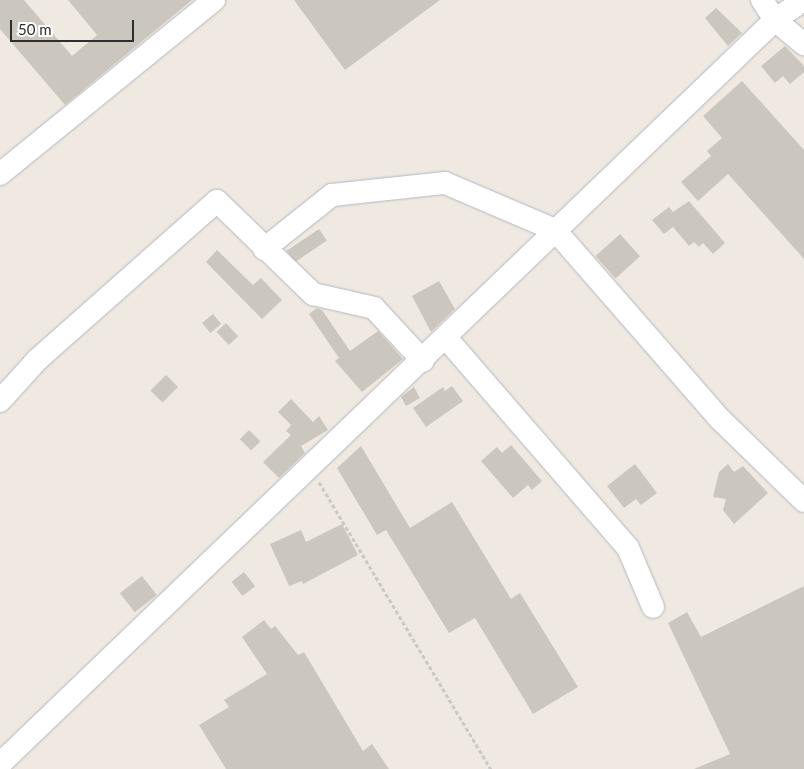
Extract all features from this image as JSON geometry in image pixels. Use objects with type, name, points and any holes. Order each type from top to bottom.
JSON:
[{"type":"street","points":[[0,174],[214,0]]},
{"type":"street","points":[[762,0],[776,20],[804,44]]},
{"type":"street","points":[[0,764],[447,339],[555,230],[776,20],[804,0]]},
{"type":"street","points":[[264,249],[332,195],[445,183],[555,230],[721,420],[804,501]]},
{"type":"street","points":[[0,401],[37,360],[217,201],[264,249],[314,294],[374,308],[423,361]]},
{"type":"street","points":[[447,339],[628,548],[653,607]]},
{"type":"path","points":[[310,469],[491,769]]},
{"type":"building","points":[[0,0],[24,0],[72,56],[97,35],[68,0],[192,0],[65,105],[0,29]]},
{"type":"building","points":[[294,0],[440,0],[345,70]]},
{"type":"building","points":[[716,8],[742,33],[728,46],[705,18]]},
{"type":"building","points":[[785,46],[804,66],[804,72],[790,84],[783,76],[775,83],[761,66]]},
{"type":"building","points":[[742,81],[804,150],[804,259],[728,174],[698,201],[681,182],[711,156],[707,151],[722,138],[703,116]]},
{"type":"building","points":[[689,201],[725,243],[713,254],[703,243],[699,247],[694,242],[689,246],[673,227],[664,234],[652,220],[669,207],[673,212]]},
{"type":"building","points":[[319,229],[327,241],[294,262],[287,251]]},
{"type":"building","points":[[620,234],[640,256],[616,278],[595,256]]},
{"type":"building","points":[[217,250],[253,285],[261,278],[282,300],[262,319],[206,262]]},
{"type":"building","points":[[439,281],[455,309],[431,332],[412,296]]},
{"type":"building","points":[[317,308],[322,310],[350,351],[378,331],[403,359],[362,392],[335,361],[339,358],[309,314]]},
{"type":"building","points":[[213,314],[221,324],[210,333],[202,323]]},
{"type":"building","points":[[226,323],[238,336],[229,345],[216,332]]},
{"type":"building","points":[[166,375],[178,387],[162,403],[150,391]]},
{"type":"building","points":[[452,386],[463,401],[426,427],[413,408],[443,387],[445,391]]},
{"type":"building","points":[[414,387],[420,398],[406,406],[401,397]]},
{"type":"building","points":[[291,399],[313,422],[319,416],[328,430],[301,446],[305,453],[279,478],[263,462],[291,435],[286,431],[291,425],[278,412]]},
{"type":"building","points":[[249,430],[260,441],[251,451],[240,439]]},
{"type":"building","points":[[511,445],[542,481],[532,490],[528,485],[513,498],[481,461],[497,447],[502,453]]},
{"type":"building","points":[[361,446],[410,528],[452,502],[511,599],[520,593],[578,687],[533,714],[475,618],[449,633],[386,530],[377,535],[337,468]]},
{"type":"building","points":[[635,464],[657,493],[641,505],[636,499],[624,508],[607,486]]},
{"type":"building","points":[[728,464],[734,472],[743,466],[768,493],[734,524],[723,510],[726,499],[713,497],[719,472]]},
{"type":"building","points":[[342,524],[358,555],[303,584],[302,581],[289,586],[270,544],[301,530],[306,542]]},
{"type":"building","points":[[244,572],[255,586],[242,596],[231,582]]},
{"type":"building","points":[[142,576],[157,595],[135,612],[120,593]]},
{"type":"building","points":[[804,586],[804,769],[694,769],[730,754],[668,623],[687,612],[701,637]]},
{"type":"building","points":[[264,620],[271,629],[275,626],[298,655],[304,652],[363,751],[372,744],[389,769],[226,769],[199,725],[229,707],[224,700],[267,674],[242,637]]}]
